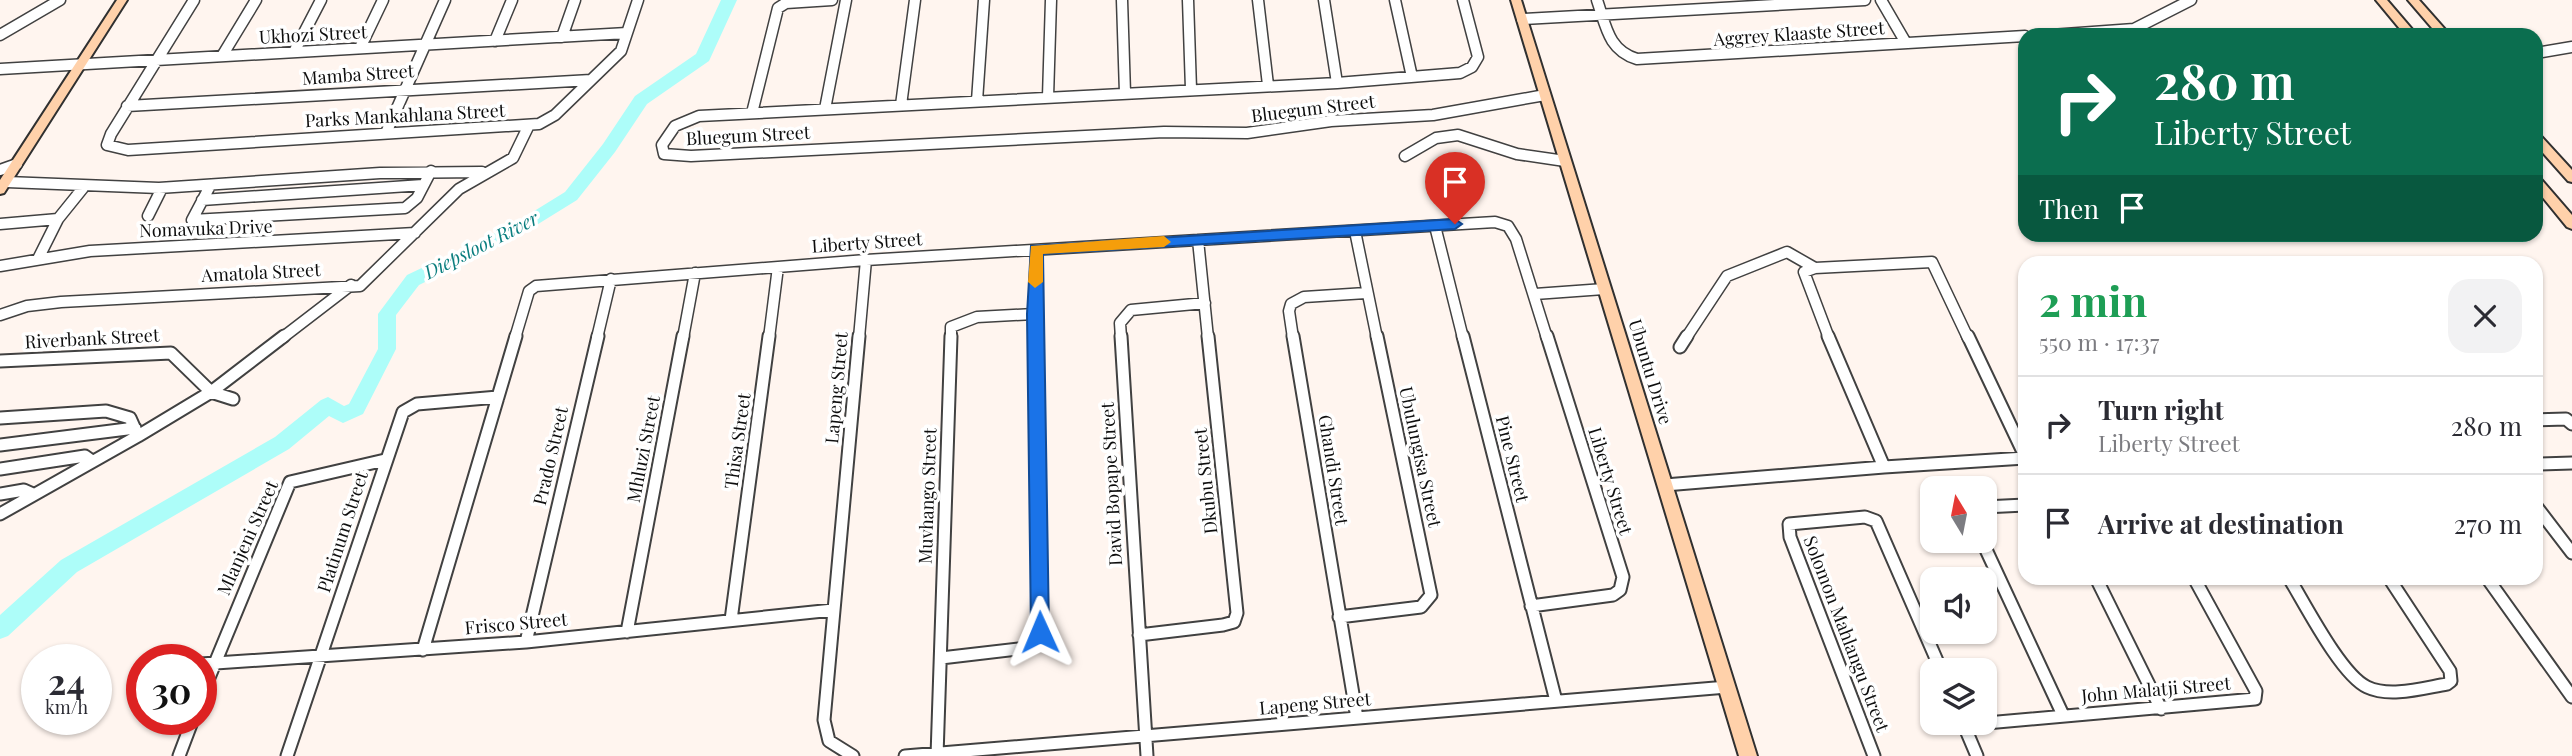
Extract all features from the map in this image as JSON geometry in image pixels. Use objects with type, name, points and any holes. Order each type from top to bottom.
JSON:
[{"type":"street","points":[[0,35],[60,0]]},
{"type":"street","points":[[2,181],[17,164],[122,0]]},
{"type":"street","points":[[127,106],[194,0]]},
{"type":"street","points":[[222,56],[256,0]]},
{"type":"street","points":[[294,52],[321,0]]},
{"type":"street","points":[[360,48],[383,0]]},
{"type":"street","points":[[386,133],[445,0]]},
{"type":"street","points":[[495,41],[512,0]]},
{"type":"street","points":[[562,37],[575,0]]},
{"type":"street","name":"Parks Mankahlana Street","points":[[127,106],[107,141],[110,148],[128,150],[539,124],[555,115],[621,51],[638,0]]},
{"type":"street","points":[[752,113],[778,8],[786,3],[832,0]]},
{"type":"street","points":[[825,109],[846,0]]},
{"type":"street","points":[[901,105],[915,0]]},
{"type":"street","points":[[977,101],[985,0]]},
{"type":"street","points":[[1048,97],[1051,0]]},
{"type":"street","points":[[1122,0],[1125,93]]},
{"type":"street","points":[[1188,0],[1191,89]]},
{"type":"street","points":[[1258,0],[1268,85]]},
{"type":"street","points":[[1324,0],[1337,83]]},
{"type":"street","points":[[1395,0],[1412,77]]},
{"type":"street","name":"Bluegum Street","points":[[1463,0],[1477,63],[1460,73],[1337,83],[752,113],[684,120],[668,132],[662,145],[664,154],[691,156],[1192,131],[1247,133],[1331,121],[1433,115],[1545,95]]},
{"type":"street","name":"Ubuntu Drive","points":[[1516,0],[1748,756]]},
{"type":"street","name":"Aggrey Klaaste Street","points":[[1597,0],[1612,46],[1621,54],[1637,59],[2018,36]]},
{"type":"street","points":[[1670,0],[1674,11]]},
{"type":"street","points":[[1522,19],[1674,11],[1741,4],[1865,0]]},
{"type":"street","points":[[1881,0],[1906,43]]},
{"type":"street","points":[[2136,28],[2191,0]]},
{"type":"street","points":[[2381,0],[2406,28]]},
{"type":"street","points":[[2413,0],[2438,28]]},
{"type":"street","name":"Ukhozi Street","points":[[0,69],[627,33]]},
{"type":"street","points":[[2543,52],[2572,47]]},
{"type":"street","name":"Mamba Street","points":[[127,106],[408,88],[591,80]]},
{"type":"street","points":[[351,285],[363,284],[459,189],[484,172],[513,158],[529,125]]},
{"type":"street","points":[[1405,156],[1429,139],[1467,134],[1512,153],[1564,160]]},
{"type":"street","points":[[2543,146],[2572,178]]},
{"type":"street","points":[[2,181],[83,188],[162,188],[431,171],[484,172]]},
{"type":"street","points":[[210,186],[192,220],[405,208],[415,202],[431,171]]},
{"type":"street","points":[[202,200],[423,185]]},
{"type":"street","points":[[38,259],[58,219],[83,188]]},
{"type":"street","points":[[148,216],[162,188]]},
{"type":"street","points":[[2543,189],[2572,224]]},
{"type":"street","points":[[0,224],[58,219]]},
{"type":"street","name":"Liberty Street","points":[[423,650],[532,288],[611,279],[866,260],[1495,222],[1508,226],[1516,239],[1623,583],[1613,595],[1531,606]]},
{"type":"street","name":"Pine Street","points":[[1435,226],[1556,701]]},
{"type":"street","name":"Ubulungisa Street","points":[[1339,617],[1421,607],[1431,595],[1355,230]]},
{"type":"street","name":"Nomavuka Drive","points":[[0,266],[102,250],[415,233]]},
{"type":"street","name":"Dkubu Street","points":[[1139,635],[1223,625],[1234,622],[1237,613],[1198,240]]},
{"type":"street","points":[[941,658],[1027,648],[1040,638],[1034,314],[1036,250]]},
{"type":"street","points":[[1680,348],[1729,275],[1787,252],[1815,268]]},
{"type":"street","name":"Lapeng Street","points":[[853,756],[829,741],[824,727],[866,260]]},
{"type":"street","points":[[1884,467],[1804,278],[1807,270],[1932,262],[2018,442]]},
{"type":"street","name":"Thisa Street","points":[[731,620],[779,267]]},
{"type":"street","name":"Mhluzi Street","points":[[627,632],[695,273]]},
{"type":"street","name":"Prado Street","points":[[526,642],[611,279]]},
{"type":"street","name":"Amatola Street","points":[[0,315],[12,309],[44,303],[351,285]]},
{"type":"street","name":"Amatola Street","points":[[0,514],[137,432],[211,392],[351,285]]},
{"type":"street","points":[[1535,294],[1604,289]]},
{"type":"street","name":"Ghandi Street","points":[[1357,718],[1290,306],[1304,297],[1366,293]]},
{"type":"street","name":"David Bopape Street","points":[[1147,756],[1121,318],[1135,309],[1205,303]]},
{"type":"street","name":"Muvhango Street","points":[[937,755],[951,327],[967,319],[1034,314]]},
{"type":"street","name":"Riverbank Street","points":[[0,361],[165,352],[176,355],[211,392]]},
{"type":"street","points":[[211,392],[233,399]]},
{"type":"street","name":"Platinum Street","points":[[287,756],[400,417],[408,407],[498,397]]},
{"type":"street","points":[[0,418],[106,411],[128,417],[137,432],[0,445]]},
{"type":"street","points":[[2543,420],[2566,419],[2572,424]]},
{"type":"street","points":[[0,469],[85,456],[92,461]]},
{"type":"street","points":[[1665,485],[2018,457]]},
{"type":"street","name":"Mlanjeni Street","points":[[216,644],[289,482],[385,460]]},
{"type":"street","points":[[2543,464],[2572,463]]},
{"type":"street","points":[[0,494],[24,490],[33,494]]},
{"type":"street","points":[[1997,506],[2018,505]]},
{"type":"street","points":[[2543,515],[2572,553]]},
{"type":"street","name":"Solomon Mahlangu Street","points":[[1874,756],[1790,537],[1789,524],[1865,517],[1876,521],[1936,658]]},
{"type":"street","points":[[1988,553],[2063,715]]},
{"type":"street","points":[[2099,585],[2161,709]]},
{"type":"street","name":"John Malatji Street","points":[[1997,721],[2253,700],[2257,697],[2256,691],[2198,585]]},
{"type":"street","points":[[2293,585],[2348,671],[2364,687],[2388,690],[2447,684],[2451,681],[2450,671],[2394,585]]},
{"type":"street","points":[[2492,585],[2572,697]]},
{"type":"street","name":"Frisco Street","points":[[217,663],[526,642],[834,610]]},
{"type":"street","name":"Lapeng Street","points":[[905,756],[1039,750],[1145,735],[1727,687]]},
{"type":"street","points":[[178,756],[187,735]]},
{"type":"street","points":[[1968,735],[1977,756]]},
{"type":"waterway","name":"Diepsloot River","points":[[0,629],[69,566],[282,443],[328,405],[343,415],[356,409],[387,349],[387,314],[413,280],[516,230],[571,196],[609,148],[641,100],[703,57],[729,0]]},
{"type":"slow traffic","points":[[1035,282],[1036,250],[1164,242]]},
{"type":"route","points":[[1040,632],[1034,314],[1036,250],[1455,224]]}]
